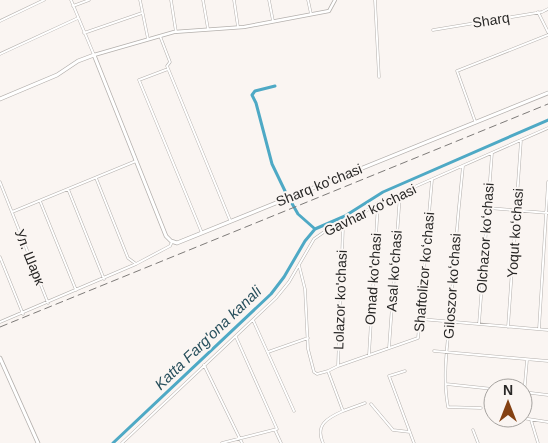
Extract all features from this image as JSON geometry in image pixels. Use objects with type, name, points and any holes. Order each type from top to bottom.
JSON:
[{"type":"main road","points":[[0,99],[57,75],[78,61],[94,55],[166,236],[172,242]]},
{"type":"main road","name":"Sharq ko'chasi","points":[[172,242],[178,242],[202,233],[230,220],[548,93]]},
{"type":"main road","points":[[0,358],[38,443]]},
{"type":"street","points":[[0,21],[44,0]]},
{"type":"street","points":[[71,0],[94,55],[176,32],[238,27],[329,11],[335,0]]},
{"type":"street","points":[[73,6],[89,0]]},
{"type":"street","points":[[140,0],[148,40]]},
{"type":"street","points":[[171,0],[176,32]]},
{"type":"street","points":[[203,0],[208,29]]},
{"type":"street","points":[[234,0],[238,27]]},
{"type":"street","points":[[269,0],[273,21]]},
{"type":"street","points":[[308,0],[311,14]]},
{"type":"street","points":[[375,0],[379,77]]},
{"type":"street","name":"Sharq","points":[[433,30],[548,9]]},
{"type":"street","points":[[475,121],[457,71],[548,34],[538,12]]},
{"type":"street","points":[[84,33],[142,13]]},
{"type":"street","points":[[0,54],[78,18]]},
{"type":"street","points":[[160,36],[170,62],[167,66],[168,69],[230,220]]},
{"type":"street","points":[[168,69],[139,80],[202,233]]},
{"type":"street","name":"Gavhar koʻchasi","points":[[122,443],[276,298],[300,264],[303,254],[314,238],[338,226],[343,226],[378,203],[548,128]]},
{"type":"street","name":"Yoqut koʻchasi","points":[[508,326],[521,140]]},
{"type":"street","name":"Olchazor koʻchasi","points":[[479,324],[492,153]]},
{"type":"street","points":[[12,212],[136,161]]},
{"type":"street","name":"Giloszor koʻchasi","points":[[463,166],[445,384],[448,407],[481,408]]},
{"type":"street","points":[[96,178],[128,258],[136,264]]},
{"type":"street","name":"Shaftolizor koʻchasi","points":[[338,366],[418,338],[432,180]]},
{"type":"street","name":"Ул. Шарк","points":[[0,182],[48,303]]},
{"type":"street","points":[[539,329],[548,182]]},
{"type":"street","points":[[68,189],[104,278]]},
{"type":"street","name":"Asal koʻchasi","points":[[389,348],[400,194]]},
{"type":"street","points":[[40,201],[76,290]]},
{"type":"street","name":"Omad ko'chasi","points":[[368,355],[378,203]]},
{"type":"street","points":[[488,208],[547,213]]},
{"type":"street","name":"Lolazor ko'chasi","points":[[328,371],[338,366],[343,226]]},
{"type":"street","points":[[0,322],[23,314],[136,264],[170,246],[172,242]]},
{"type":"street","points":[[0,257],[23,314]]},
{"type":"street","points":[[300,264],[305,289],[308,348],[314,372],[317,374],[328,371],[343,411]]},
{"type":"street","points":[[420,319],[548,330]]},
{"type":"street","points":[[253,320],[294,411]]},
{"type":"street","points":[[235,336],[277,429],[275,430],[281,443]]},
{"type":"street","points":[[268,352],[308,338]]},
{"type":"street","points":[[434,351],[548,361]]},
{"type":"street","points":[[525,378],[527,360]]},
{"type":"street","points":[[204,365],[242,443]]},
{"type":"street","points":[[405,371],[389,376],[414,443]]},
{"type":"street","points":[[445,384],[483,388]]},
{"type":"street","points":[[533,393],[548,394]]},
{"type":"street","points":[[323,443],[319,432],[326,421],[343,411],[364,404]]},
{"type":"street","points":[[371,404],[393,430],[410,432]]},
{"type":"street","points":[[533,420],[548,422]]},
{"type":"street","points":[[533,427],[538,443]]},
{"type":"street","points":[[222,443],[275,430]]},
{"type":"street","points":[[473,430],[478,443]]},
{"type":"waterway","points":[[275,86],[255,91],[252,95],[256,103],[272,164],[285,191]]},
{"type":"waterway","name":"Katta Farg'ona kanali","points":[[113,443],[271,294],[284,277],[305,241],[315,229],[345,216],[383,192],[548,120]]},
{"type":"waterway","points":[[290,200],[298,214],[315,229]]},
{"type":"railway","points":[[0,327],[548,104]]}]
